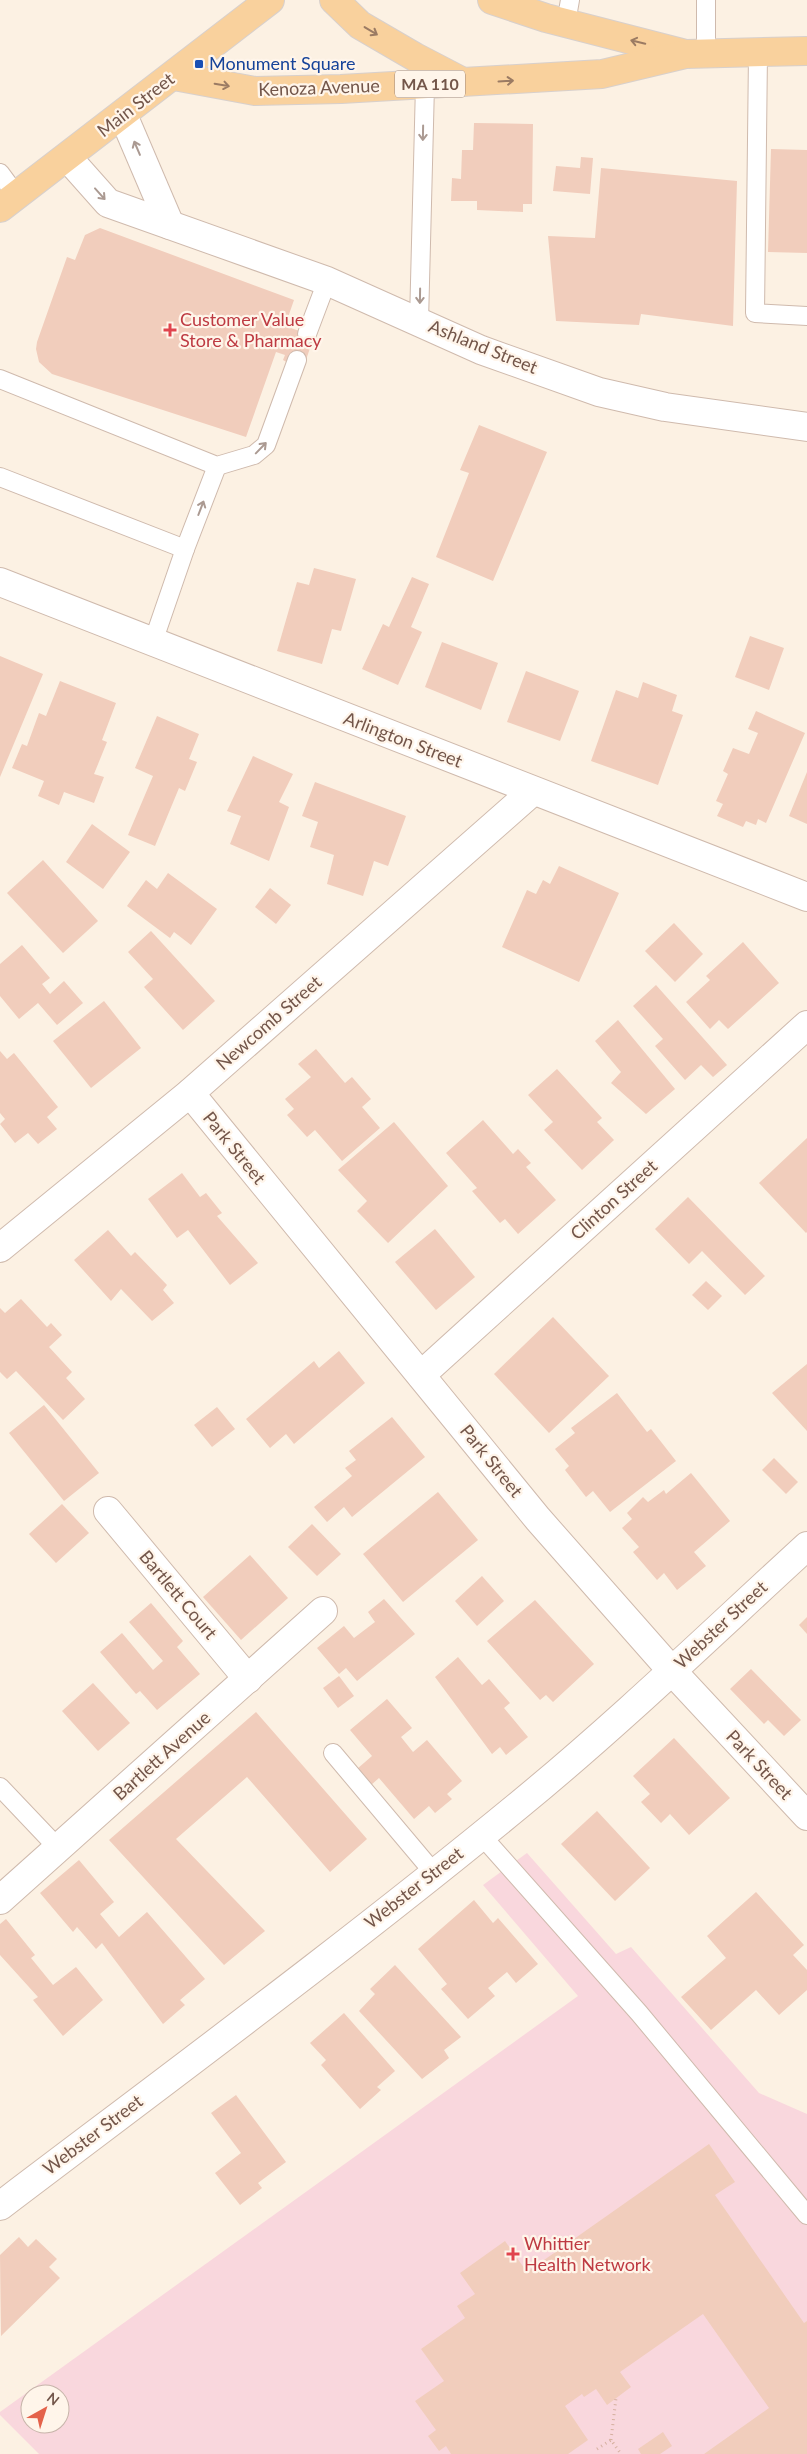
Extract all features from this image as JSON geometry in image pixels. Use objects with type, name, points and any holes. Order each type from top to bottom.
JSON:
[{"type":"main road","name":"Main Street","points":[[8,202],[68,158],[270,0]]},
{"type":"main road","name":"Kenoza Avenue","points":[[334,0],[360,25],[415,58],[466,83]]},
{"type":"main road","name":"Kenoza Avenue","points":[[492,0],[568,11],[696,53]]},
{"type":"main road","name":"Kenoza Avenue","points":[[174,76],[255,91],[425,85],[602,74],[696,53],[807,51]]},
{"type":"street","points":[[123,115],[170,225]]},
{"type":"street","name":"Ashland Street","points":[[68,158],[108,203],[327,281],[481,350],[599,392],[665,407],[807,427]]},
{"type":"street","name":"Arlington Street","points":[[0,582],[807,897]]},
{"type":"street","name":"Newcomb Street","points":[[0,1248],[190,1093],[533,791]]},
{"type":"street","name":"Clinton Street","points":[[421,1375],[807,1025]]},
{"type":"street","name":"Park Street","points":[[190,1093],[538,1520],[672,1671],[807,1816]]},
{"type":"street","name":"Bartlett Court","points":[[108,1511],[248,1679]]},
{"type":"street","name":"Webster Street","points":[[0,2206],[434,1873],[520,1804],[672,1671],[807,1546]]},
{"type":"street","name":"Bartlett Avenue","points":[[0,1900],[323,1612]]},
{"type":"lane","points":[[696,53],[706,0]]},
{"type":"lane","points":[[758,53],[755,313],[807,316]]},
{"type":"lane","points":[[419,322],[425,85]]},
{"type":"lane","points":[[0,173],[8,202]]},
{"type":"lane","points":[[307,334],[327,281]]},
{"type":"lane","points":[[0,379],[217,466],[254,455],[266,445],[297,360]]},
{"type":"lane","points":[[153,642],[185,549],[217,466]]},
{"type":"lane","points":[[0,478],[185,549]]},
{"type":"lane","points":[[333,1753],[434,1873]]},
{"type":"lane","points":[[0,1788],[58,1848]]},
{"type":"lane","points":[[481,1835],[638,2013],[807,2215]]},
{"type":"path","points":[[616,2398],[611,2440],[620,2454]]},
{"type":"path","points":[[597,2449],[611,2440]]},
{"type":"shaded area","name":"Whittier Health Network","points":[[527,1853],[616,1954],[631,1947],[759,2093],[807,2114],[807,2454],[39,2454],[0,2415],[0,2412],[20,2398],[20,2434],[70,2434],[70,2384],[39,2384],[578,1996],[483,1885]]},
{"type":"building","points":[[474,123],[533,124],[532,204],[523,204],[523,212],[477,210],[477,201],[451,201],[452,178],[461,179],[462,150],[473,150]]},
{"type":"building","points":[[771,149],[807,150],[807,253],[768,252]]},
{"type":"building","points":[[581,157],[593,158],[590,194],[553,191],[556,166],[580,168]]},
{"type":"building","points":[[601,168],[737,181],[733,326],[641,314],[639,325],[556,321],[548,236],[595,238]]},
{"type":"building","name":"Customer Value Store & Pharmacy","points":[[100,228],[294,300],[285,326],[314,336],[305,363],[290,364],[283,360],[285,355],[276,352],[246,437],[52,374],[39,362],[36,349],[37,342],[67,257],[75,260],[85,235]]},
{"type":"building","points":[[479,425],[547,452],[493,581],[436,557],[469,473],[460,470]]},
{"type":"building","points":[[314,568],[356,579],[341,631],[332,629],[322,664],[277,651],[297,582],[309,585]]},
{"type":"building","points":[[412,577],[429,584],[411,627],[422,632],[398,685],[362,669],[383,624],[389,627]]},
{"type":"building","points":[[750,636],[784,648],[769,690],[735,677]]},
{"type":"building","points":[[442,642],[498,663],[481,710],[425,687]]},
{"type":"building","points":[[0,656],[43,674],[0,777]]},
{"type":"building","points":[[526,671],[579,691],[560,741],[507,722]]},
{"type":"building","points":[[60,681],[116,703],[102,740],[107,742],[94,774],[104,777],[94,803],[64,792],[59,805],[38,796],[44,781],[12,768],[22,744],[27,746],[39,713],[46,716]]},
{"type":"building","points":[[643,682],[677,695],[672,711],[683,715],[658,785],[591,761],[616,690],[638,698]]},
{"type":"building","points":[[756,711],[805,733],[766,823],[758,819],[756,825],[746,821],[743,827],[717,816],[723,804],[716,801],[728,774],[723,771],[733,748],[749,754],[758,733],[748,729]]},
{"type":"building","points":[[157,716],[199,734],[189,759],[197,762],[185,791],[179,788],[155,846],[128,835],[153,776],[135,768]]},
{"type":"building","points":[[253,756],[293,774],[279,802],[289,807],[269,861],[230,844],[241,816],[227,811]]},
{"type":"building","points":[[807,772],[807,824],[789,816]]},
{"type":"building","points":[[315,782],[406,816],[388,866],[374,861],[363,896],[327,884],[334,855],[310,847],[318,822],[302,816]]},
{"type":"building","points":[[92,824],[130,852],[103,889],[66,862]]},
{"type":"building","points":[[43,860],[98,921],[63,953],[7,893]]},
{"type":"building","points":[[559,866],[619,893],[579,982],[502,947],[527,890],[536,894],[543,880],[550,884]]},
{"type":"building","points":[[168,873],[217,909],[191,945],[174,932],[170,938],[127,906],[146,880],[157,889]]},
{"type":"building","points":[[270,888],[291,905],[276,924],[255,907]]},
{"type":"building","points":[[674,923],[703,954],[675,982],[645,951]]},
{"type":"building","points":[[151,931],[215,1001],[183,1030],[144,987],[153,979],[128,952]]},
{"type":"building","points":[[743,942],[779,983],[728,1029],[719,1020],[710,1029],[686,1002],[710,980],[706,976]]},
{"type":"building","points":[[22,945],[50,978],[42,984],[50,994],[64,981],[83,1003],[57,1025],[38,1003],[19,1019],[0,996],[0,964]]},
{"type":"building","points":[[656,985],[727,1065],[713,1077],[701,1065],[685,1080],[655,1046],[663,1039],[633,1006]]},
{"type":"building","points":[[104,1001],[141,1048],[91,1088],[53,1041]]},
{"type":"building","points":[[618,1020],[675,1089],[646,1114],[611,1083],[621,1072],[595,1041]]},
{"type":"building","points":[[316,1049],[345,1083],[352,1077],[371,1099],[362,1107],[380,1128],[342,1161],[315,1130],[307,1137],[287,1115],[294,1109],[285,1099],[311,1077],[298,1064]]},
{"type":"building","points":[[0,1051],[7,1059],[14,1053],[58,1107],[47,1117],[57,1129],[38,1144],[28,1133],[15,1143],[0,1124],[5,1119],[0,1113]]},
{"type":"building","points":[[557,1069],[602,1118],[597,1122],[614,1140],[582,1170],[544,1130],[553,1122],[528,1095]]},
{"type":"building","points":[[483,1120],[513,1154],[518,1149],[531,1163],[526,1167],[556,1200],[518,1234],[505,1219],[500,1223],[472,1191],[477,1188],[446,1153]]},
{"type":"building","points":[[394,1122],[448,1186],[388,1243],[357,1211],[367,1201],[338,1170]]},
{"type":"building","points":[[807,1138],[807,1232],[806,1233],[759,1183]]},
{"type":"building","points":[[182,1173],[200,1197],[206,1193],[222,1213],[217,1216],[258,1263],[230,1285],[188,1230],[177,1238],[148,1199]]},
{"type":"building","points":[[688,1197],[765,1276],[745,1295],[702,1251],[689,1264],[655,1229]]},
{"type":"building","points":[[435,1229],[475,1277],[436,1310],[395,1262]]},
{"type":"building","points":[[108,1230],[131,1256],[135,1252],[167,1285],[163,1290],[174,1303],[152,1321],[121,1289],[111,1301],[74,1260]]},
{"type":"building","points":[[706,1281],[722,1296],[708,1310],[692,1295]]},
{"type":"building","points":[[21,1299],[47,1327],[51,1323],[62,1335],[49,1347],[72,1372],[66,1378],[85,1399],[63,1420],[16,1371],[7,1379],[0,1372],[0,1308],[5,1313]]},
{"type":"building","points":[[553,1317],[609,1376],[549,1433],[494,1374]]},
{"type":"building","points":[[339,1351],[365,1383],[294,1444],[286,1434],[270,1448],[246,1419],[314,1361],[319,1368]]},
{"type":"building","points":[[807,1364],[807,1431],[772,1393]]},
{"type":"building","points":[[617,1393],[647,1432],[651,1429],[676,1461],[610,1512],[593,1491],[586,1497],[565,1470],[569,1466],[555,1449],[575,1433],[571,1428]]},
{"type":"building","points":[[44,1405],[99,1473],[64,1501],[9,1433]]},
{"type":"building","points":[[217,1407],[235,1429],[212,1447],[194,1425]]},
{"type":"building","points":[[392,1417],[425,1457],[352,1517],[344,1507],[327,1522],[314,1507],[352,1476],[345,1468],[356,1460],[349,1451]]},
{"type":"building","points":[[774,1458],[798,1482],[786,1494],[762,1470]]},
{"type":"building","points":[[691,1473],[730,1521],[694,1552],[706,1566],[677,1590],[664,1573],[657,1580],[633,1552],[639,1547],[622,1528],[632,1519],[627,1513],[643,1497],[648,1502],[664,1490],[666,1494]]},
{"type":"building","points":[[438,1492],[478,1540],[403,1602],[363,1554]]},
{"type":"building","points":[[62,1504],[89,1533],[56,1563],[29,1534]]},
{"type":"building","points":[[312,1524],[341,1554],[317,1576],[288,1547]]},
{"type":"building","points":[[250,1555],[288,1598],[241,1640],[203,1597]]},
{"type":"building","points":[[482,1576],[504,1601],[477,1626],[455,1601]]},
{"type":"building","points":[[384,1599],[415,1634],[357,1681],[346,1668],[339,1674],[317,1648],[344,1626],[354,1638],[375,1622],[368,1612]]},
{"type":"building","points":[[535,1600],[594,1664],[553,1702],[546,1695],[540,1700],[487,1641]]},
{"type":"building","points":[[151,1603],[183,1641],[177,1647],[200,1674],[157,1710],[140,1691],[136,1694],[100,1652],[122,1633],[153,1670],[163,1661],[129,1622]]},
{"type":"building","points":[[807,1617],[807,1634],[799,1625]]},
{"type":"building","points":[[458,1657],[482,1685],[489,1679],[510,1703],[504,1708],[528,1737],[506,1755],[500,1747],[492,1754],[435,1677]]},
{"type":"building","points":[[751,1669],[801,1720],[784,1736],[768,1720],[764,1724],[730,1689]]},
{"type":"building","points":[[339,1676],[354,1696],[338,1708],[323,1688]]},
{"type":"building","points":[[93,1683],[130,1723],[98,1751],[62,1711]]},
{"type":"building","points":[[387,1699],[412,1728],[401,1737],[413,1752],[427,1740],[462,1781],[447,1794],[452,1799],[435,1813],[429,1806],[414,1819],[379,1778],[371,1785],[357,1769],[372,1756],[350,1730]]},
{"type":"building","points":[[256,1712],[367,1839],[330,1872],[247,1777],[176,1839],[265,1931],[224,1965],[109,1840]]},
{"type":"building","points":[[674,1738],[730,1798],[689,1835],[670,1814],[661,1823],[641,1802],[650,1794],[633,1776]]},
{"type":"building","points":[[597,1811],[650,1868],[615,1901],[561,1844]]},
{"type":"building","points":[[79,1860],[114,1902],[100,1914],[119,1937],[147,1912],[205,1979],[180,2000],[185,2005],[163,2024],[102,1943],[96,1949],[77,1927],[73,1932],[40,1893]]},
{"type":"building","points":[[756,1892],[804,1945],[793,1955],[807,1970],[807,1990],[779,2015],[756,1990],[711,2030],[681,1997],[726,1958],[707,1936]]},
{"type":"building","points":[[474,1900],[493,1923],[498,1918],[538,1964],[516,1983],[507,1972],[488,1988],[495,1996],[468,2019],[441,1989],[447,1984],[418,1949]]},
{"type":"building","points":[[6,1919],[35,1955],[31,1958],[53,1985],[76,1967],[103,2000],[63,2036],[33,2000],[38,1997],[0,1955],[0,1924]]},
{"type":"building","points":[[395,1965],[461,2037],[444,2050],[449,2058],[422,2079],[359,2011],[375,1994],[370,1989]]},
{"type":"building","points":[[344,2013],[395,2071],[377,2087],[381,2090],[360,2109],[321,2065],[326,2060],[310,2043]]},
{"type":"building","points":[[236,2095],[286,2162],[258,2183],[262,2188],[240,2205],[215,2173],[241,2153],[211,2113]]},
{"type":"building","points":[[709,2144],[735,2182],[715,2195],[804,2323],[807,2321],[807,2454],[704,2454],[769,2408],[703,2314],[620,2372],[631,2387],[607,2405],[596,2389],[584,2397],[582,2394],[565,2406],[588,2440],[568,2454],[451,2454],[446,2446],[439,2451],[428,2436],[436,2430],[415,2401],[444,2381],[421,2349],[465,2318],[457,2306],[475,2294],[460,2273],[505,2241],[527,2272]]},
{"type":"building","points":[[19,2237],[28,2247],[36,2239],[57,2259],[49,2267],[60,2278],[1,2336],[0,2255]]},
{"type":"building","points":[[663,2432],[672,2446],[660,2454],[641,2454],[638,2449]]},
{"type":"place","name":"Monument Square","points":[[199,64]]},
{"type":"place","name":"Customer Value Store & Pharmacy","points":[[170,330]]},
{"type":"place","name":"Whittier Health Network","points":[[513,2254]]}]
